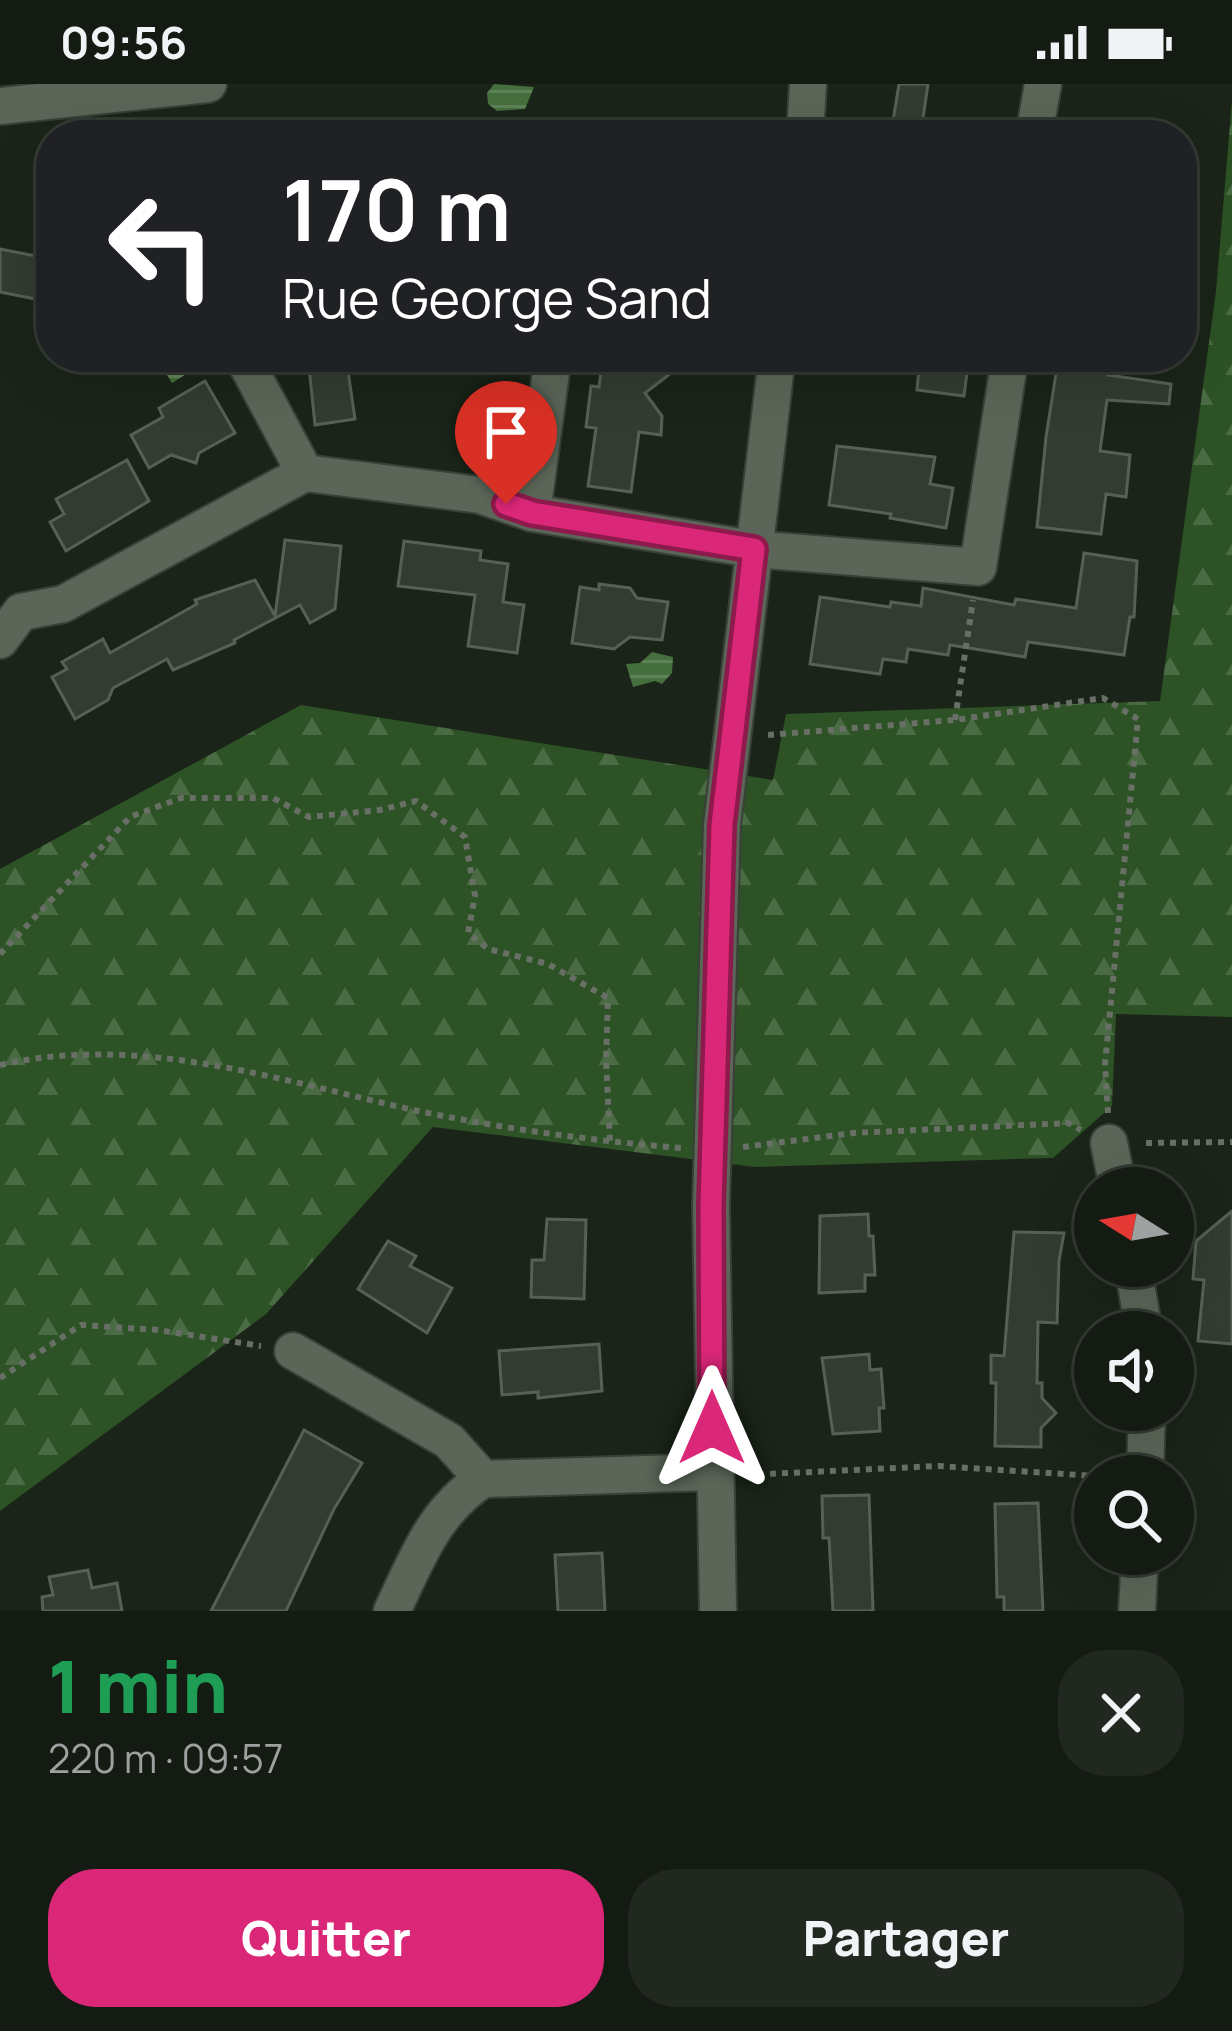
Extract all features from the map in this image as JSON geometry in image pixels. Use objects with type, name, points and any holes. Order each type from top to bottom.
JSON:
[{"type":"street","points":[[0,106],[208,84]]},
{"type":"street","points":[[806,120],[808,84]]},
{"type":"street","points":[[1037,120],[1043,84]]},
{"type":"street","points":[[251,372],[304,473]]},
{"type":"street","points":[[532,513],[551,372]]},
{"type":"street","points":[[718,1611],[712,1151],[722,825],[775,372]]},
{"type":"street","points":[[0,640],[21,612],[63,604],[304,473],[480,495],[532,513],[754,549],[978,567],[1008,372]]},
{"type":"street","points":[[1109,1143],[1114,1167]]},
{"type":"street","points":[[292,1351],[449,1441],[483,1479]]},
{"type":"street","points":[[392,1611],[431,1530],[454,1498],[483,1479],[713,1472]]},
{"type":"street","points":[[1137,1611],[1139,1575]]},
{"type":"path","points":[[955,720],[978,567]]},
{"type":"path","points":[[770,714],[767,735],[955,720],[1103,698],[1138,719],[1106,1064],[1109,1143]]},
{"type":"path","points":[[0,954],[130,817],[181,798],[273,799],[309,817],[416,801],[464,837],[475,896],[468,933],[488,949],[548,964],[608,998],[605,1059],[610,1142]]},
{"type":"path","points":[[0,1065],[116,1052],[268,1074],[553,1137],[712,1151],[854,1133],[1068,1123],[1109,1143],[1232,1142]]},
{"type":"path","points":[[0,1378],[82,1325],[158,1330],[292,1351]]},
{"type":"path","points":[[713,1472],[748,1475],[938,1466],[1074,1475]]},
{"type":"green space","points":[[1232,100],[1232,1017],[1116,1014],[1112,1106],[1053,1158],[755,1167],[433,1127],[266,1314],[0,1511],[0,869],[301,705],[773,780],[786,714],[1160,701],[1216,291]]},
{"type":"shaded area","points":[[494,84],[534,87],[525,109],[497,111],[488,104],[487,93]]},
{"type":"shaded area","points":[[165,372],[190,372],[172,383]]},
{"type":"shaded area","points":[[652,652],[673,657],[672,673],[662,684],[655,681],[633,687],[626,664],[640,663]]},
{"type":"building","points":[[899,84],[928,84],[923,120],[893,120]]},
{"type":"building","points":[[0,249],[36,256],[36,299],[0,292]]},
{"type":"building","points":[[310,372],[348,372],[355,419],[315,425]]},
{"type":"building","points":[[601,372],[672,372],[645,393],[662,416],[661,435],[639,432],[631,492],[588,486],[596,428],[586,427],[591,386],[599,387]]},
{"type":"building","points":[[919,372],[967,372],[964,396],[917,390]]},
{"type":"building","points":[[1056,372],[1108,372],[1171,384],[1169,404],[1107,400],[1100,451],[1130,455],[1126,497],[1106,494],[1101,534],[1037,527]]},
{"type":"building","points":[[205,381],[235,433],[199,453],[196,463],[171,455],[149,468],[131,435],[163,417],[159,408]]},
{"type":"building","points":[[837,446],[935,457],[930,484],[953,488],[946,528],[829,505]]},
{"type":"building","points":[[127,460],[149,501],[66,551],[50,522],[64,514],[56,499]]},
{"type":"building","points":[[285,540],[341,546],[335,609],[310,623],[300,605],[235,643],[173,670],[167,659],[113,688],[108,700],[75,719],[52,677],[67,669],[62,662],[103,639],[110,653],[197,604],[195,600],[255,580],[275,616]]},
{"type":"building","points":[[404,541],[481,551],[480,560],[508,564],[503,602],[524,605],[517,653],[468,646],[475,595],[398,586]]},
{"type":"building","points":[[1084,553],[1137,561],[1134,617],[1130,617],[1124,655],[1028,642],[1025,657],[950,645],[948,655],[908,649],[906,662],[883,659],[880,674],[810,664],[820,597],[890,607],[891,602],[921,606],[923,588],[1014,605],[1016,599],[1076,608]]},
{"type":"building","points":[[599,584],[630,588],[637,598],[668,602],[662,640],[630,637],[614,649],[572,643],[580,587],[599,590]]},
{"type":"building","points":[[1232,1211],[1232,1344],[1198,1341],[1204,1280],[1194,1279],[1196,1241]]},
{"type":"building","points":[[868,1214],[875,1275],[865,1275],[865,1291],[819,1293],[820,1216]]},
{"type":"building","points":[[547,1219],[586,1220],[584,1299],[531,1297],[532,1260],[544,1260]]},
{"type":"building","points":[[1014,1232],[1064,1233],[1057,1323],[1038,1322],[1037,1383],[1042,1383],[1042,1398],[1056,1413],[1041,1428],[1041,1447],[995,1446],[996,1383],[991,1383],[991,1355],[1004,1356]]},
{"type":"building","points":[[388,1241],[416,1256],[410,1266],[452,1288],[427,1333],[358,1289]]},
{"type":"building","points":[[599,1344],[602,1391],[538,1398],[538,1392],[502,1395],[499,1351]]},
{"type":"building","points":[[869,1354],[870,1370],[881,1369],[884,1408],[879,1408],[880,1431],[833,1434],[822,1358]]},
{"type":"building","points":[[304,1430],[362,1463],[334,1509],[286,1611],[211,1611]]},
{"type":"building","points":[[869,1495],[873,1611],[833,1611],[822,1496]]},
{"type":"building","points":[[1038,1503],[1043,1611],[1004,1611],[1004,1597],[997,1597],[995,1504]]},
{"type":"building","points":[[602,1553],[605,1611],[558,1611],[555,1555]]},
{"type":"building","points":[[88,1570],[92,1588],[117,1583],[122,1611],[43,1611],[42,1597],[53,1595],[49,1577]]},
{"type":"route","points":[[506,504],[586,523],[754,549],[722,825],[711,1206],[712,1428]]}]
